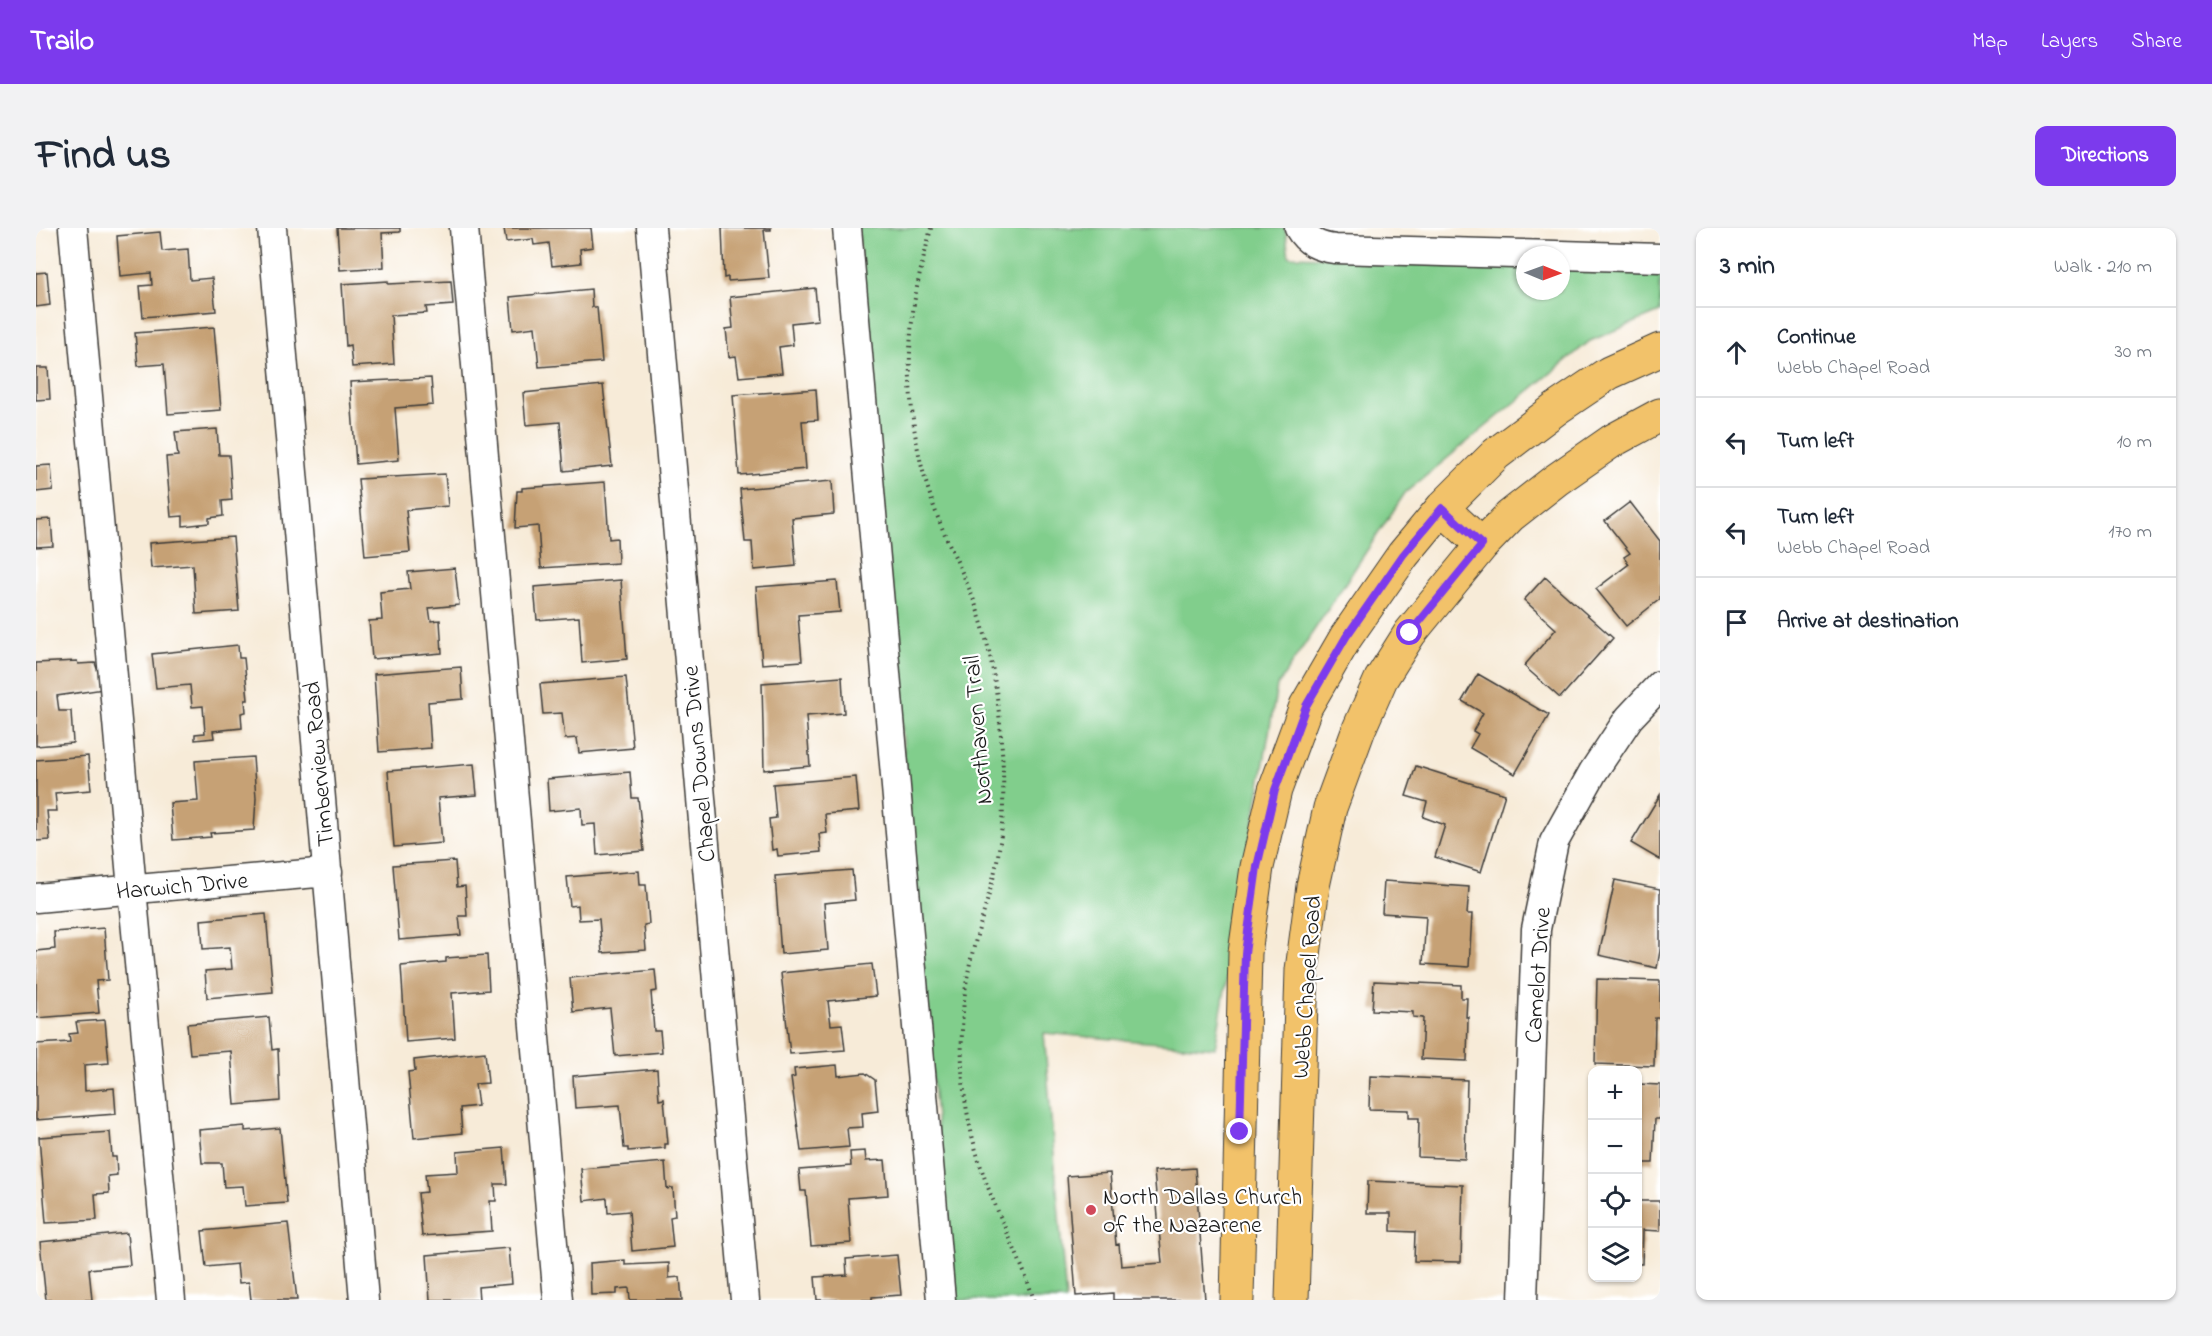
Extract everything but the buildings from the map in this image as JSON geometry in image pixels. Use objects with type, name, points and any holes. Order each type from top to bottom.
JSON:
[{"type":"main road","points":[[1237,1300],[1245,953],[1257,867],[1275,790],[1306,706],[1346,637],[1403,555],[1442,508],[1496,454],[1557,408],[1609,373],[1660,350]]},
{"type":"main road","name":"Webb Chapel Road","points":[[1292,1300],[1302,970],[1313,886],[1330,808],[1381,679],[1410,633],[1482,545],[1510,516],[1612,441],[1660,415]]},
{"type":"main road","points":[[1442,508],[1482,545]]},
{"type":"street","points":[[74,228],[132,889],[171,1300]]},
{"type":"street","name":"Timberview Road","points":[[272,228],[364,1300]]},
{"type":"street","points":[[464,228],[558,1300]]},
{"type":"street","name":"Chapel Downs Drive","points":[[651,228],[745,1300]]},
{"type":"street","points":[[847,228],[941,1300]]},
{"type":"street","points":[[1299,228],[1311,242],[1322,248],[1516,254]]},
{"type":"street","points":[[1570,255],[1660,258]]},
{"type":"street","name":"Camelot Drive","points":[[1523,1300],[1536,929],[1554,842],[1593,772],[1629,718],[1660,685]]},
{"type":"street","name":"Harwich Drive","points":[[36,898],[327,872]]},
{"type":"path","name":"Northaven Trail","points":[[931,228],[915,301],[911,333],[910,377],[913,421],[922,468],[932,503],[976,607],[987,642],[995,678],[1005,781],[1003,824],[996,866],[967,979],[962,1069],[975,1149],[1034,1300]]},
{"type":"green space","points":[[858,228],[1285,228],[1289,256],[1516,262],[1516,300],[1570,300],[1570,263],[1660,266],[1660,312],[1590,341],[1405,493],[1277,686],[1215,1048],[1044,1033],[1066,1300],[952,1300]]},
{"type":"place","name":"North Dallas Church of the Nazarene","points":[[1091,1210]]},
{"type":"route","points":[[1240,1132],[1245,953],[1257,867],[1275,790],[1306,706],[1346,637],[1403,555],[1442,508],[1482,545],[1410,633]]}]
